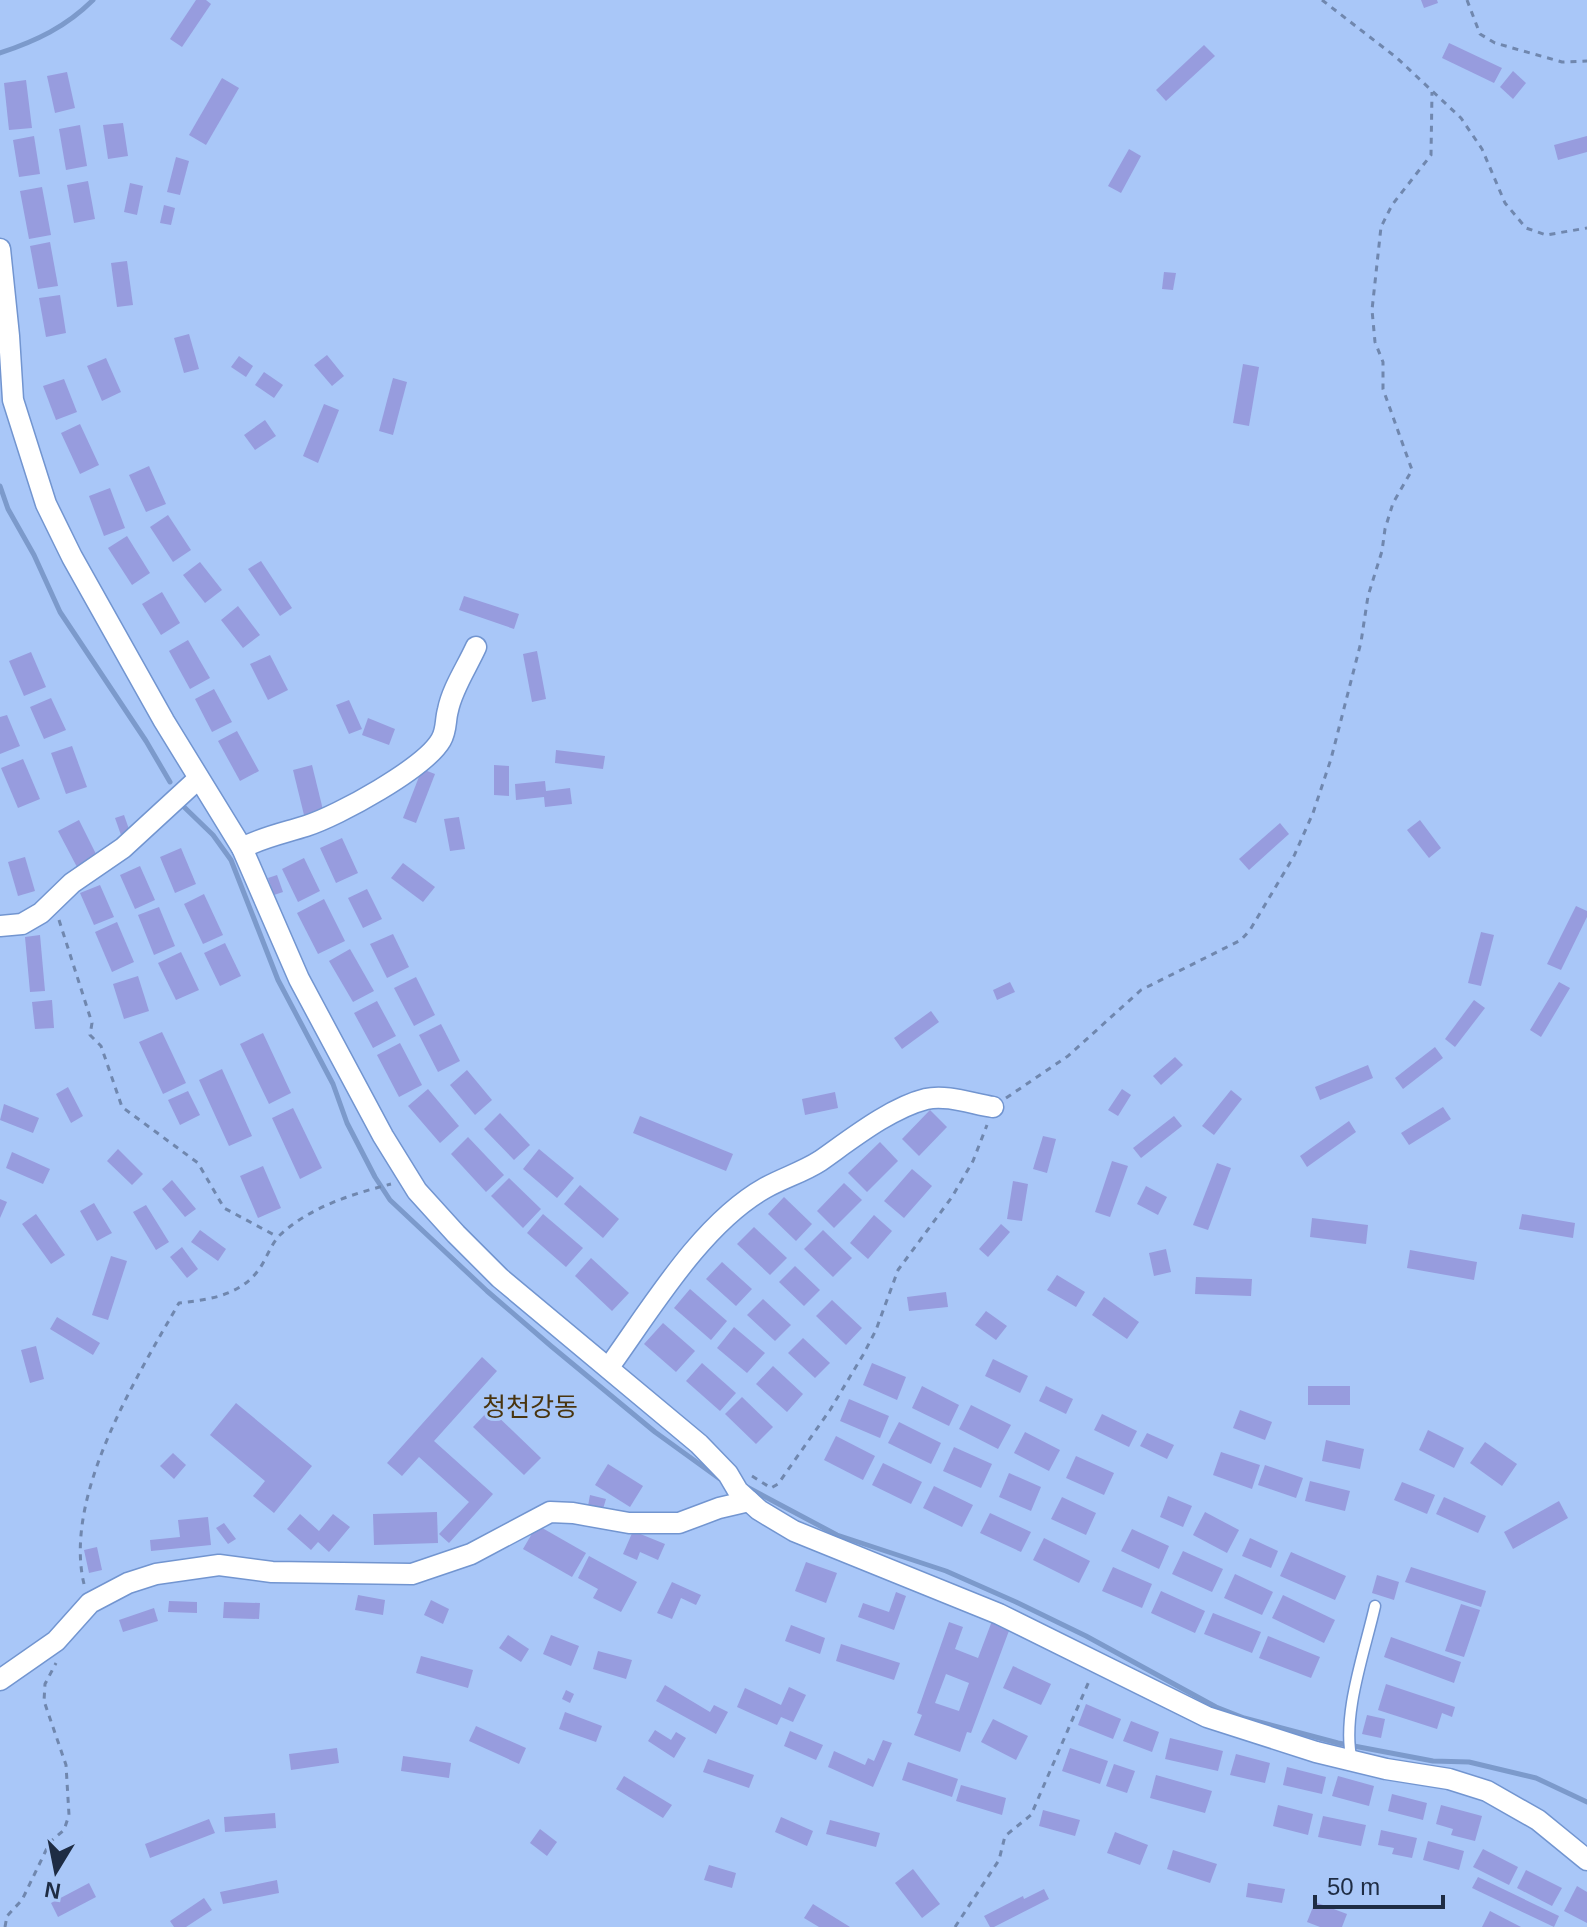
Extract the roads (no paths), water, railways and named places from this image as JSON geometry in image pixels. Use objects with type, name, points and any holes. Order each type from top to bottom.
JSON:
[{"type":"street","points":[[0,249],[13,400],[34,473],[72,557],[198,779],[242,848],[299,979],[383,1136],[417,1191],[456,1234],[500,1278],[699,1444],[739,1489],[794,1531],[999,1614],[1096,1665],[1218,1722],[1291,1745],[1351,1755],[1386,1769],[1449,1779],[1487,1791],[1538,1820],[1587,1860]]},
{"type":"street","points":[[242,848],[262,837],[309,825],[336,813],[418,764],[441,741],[447,725],[448,709],[476,647]]},
{"type":"street","points":[[0,926],[22,924],[41,913],[72,883],[123,848],[198,779]]},
{"type":"street","points":[[609,1367],[680,1269],[713,1232],[765,1188],[793,1176],[855,1136],[927,1099],[993,1107]]},
{"type":"street","points":[[0,1680],[56,1641],[90,1603],[128,1583],[186,1568],[219,1565],[272,1572],[412,1574],[471,1554],[550,1512],[629,1523],[679,1523],[719,1508],[739,1489]]},
{"type":"lane","points":[[1351,1755],[1349,1736],[1352,1708],[1375,1606]]},
{"type":"waterway","points":[[0,53],[50,32],[93,0]]},
{"type":"waterway","points":[[0,486],[8,509],[34,555],[60,612],[170,782]]},
{"type":"waterway","points":[[182,805],[213,835],[231,860],[278,980],[333,1084],[347,1123],[390,1200],[551,1346],[655,1432],[720,1479]]},
{"type":"waterway","points":[[745,1486],[837,1535],[946,1571],[1016,1602],[1086,1636],[1216,1707],[1244,1718],[1338,1743],[1433,1761],[1469,1762],[1536,1778],[1587,1802]]},
{"type":"district","name":"청천강동","points":[[530,1407]]}]
